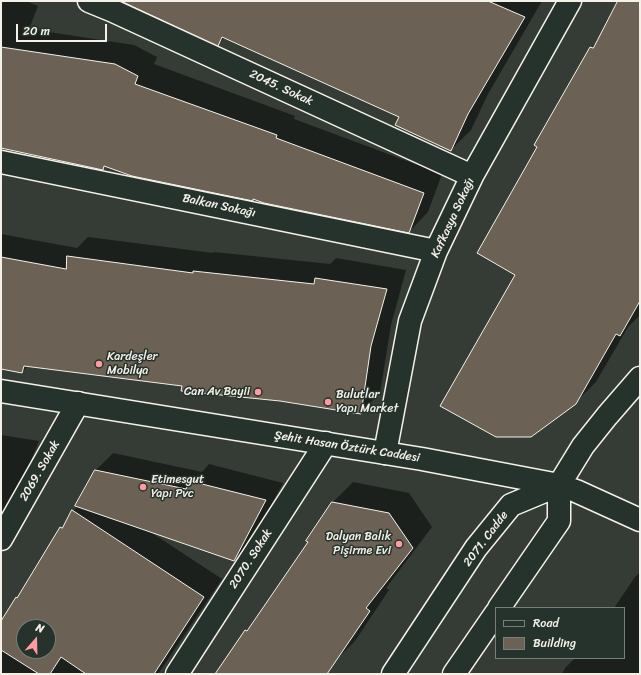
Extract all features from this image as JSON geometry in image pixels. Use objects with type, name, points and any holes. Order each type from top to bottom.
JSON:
[{"type":"street","name":"2045. Sokak","points":[[89,1],[113,5],[472,176]]},
{"type":"street","name":"Kafkasya Sokağı","points":[[385,453],[410,321],[436,251],[472,176],[570,1]]},
{"type":"street","name":"Balkan Sokağı","points":[[1,162],[436,251]]},
{"type":"street","points":[[500,607],[559,521],[559,485],[582,446],[640,378]]},
{"type":"street","name":"Şehit Hasan Öztürk Caddesi","points":[[1,391],[326,443],[559,485],[576,491],[640,520]]},
{"type":"street","name":"2069. Sokak","points":[[1,539],[78,403]]},
{"type":"street","name":"2070. Sokak","points":[[177,674],[326,443]]},
{"type":"street","name":"2071. Cadde","points":[[393,674],[476,548],[511,505],[559,485]]},
{"type":"street","points":[[454,674],[495,614]]},
{"type":"building","points":[[121,1],[488,1],[525,17],[468,114],[451,151],[395,125],[399,117],[222,37],[218,46]]},
{"type":"building","points":[[618,1],[640,1],[640,301],[620,336],[616,334],[576,404],[531,437],[496,437],[440,406],[515,275],[477,253],[537,147],[534,145],[590,47],[593,48]]},
{"type":"building","points":[[1,47],[115,64],[138,76],[135,84],[277,135],[276,138],[424,193],[409,233],[264,203],[253,199],[253,201],[132,176],[104,166],[103,170],[1,148]]},
{"type":"building","points":[[67,256],[193,273],[193,271],[314,284],[315,278],[387,289],[371,346],[361,414],[280,401],[181,391],[182,386],[24,366],[22,373],[1,369],[1,257],[66,269]]},
{"type":"building","points":[[95,470],[186,489],[190,481],[266,500],[234,561],[75,506]]},
{"type":"building","points":[[332,502],[389,513],[413,548],[366,608],[370,611],[327,674],[215,674],[245,630],[247,631],[308,542],[306,541]]},
{"type":"building","points":[[72,510],[204,597],[154,674],[86,674],[61,657],[50,674],[39,674],[1,650],[1,621],[16,597],[17,598],[60,527],[62,528]]},
{"type":"place","name":"Kardeşler Mobilya","points":[[99,364]]},
{"type":"place","name":"Can Av Bayii","points":[[258,392]]},
{"type":"place","name":"Bulutlar Yapı Market","points":[[328,402]]},
{"type":"place","name":"Etimesgut Yapı Pvc","points":[[143,487]]},
{"type":"place","name":"Dalyan Balık Pişirme Evi","points":[[399,544]]}]
